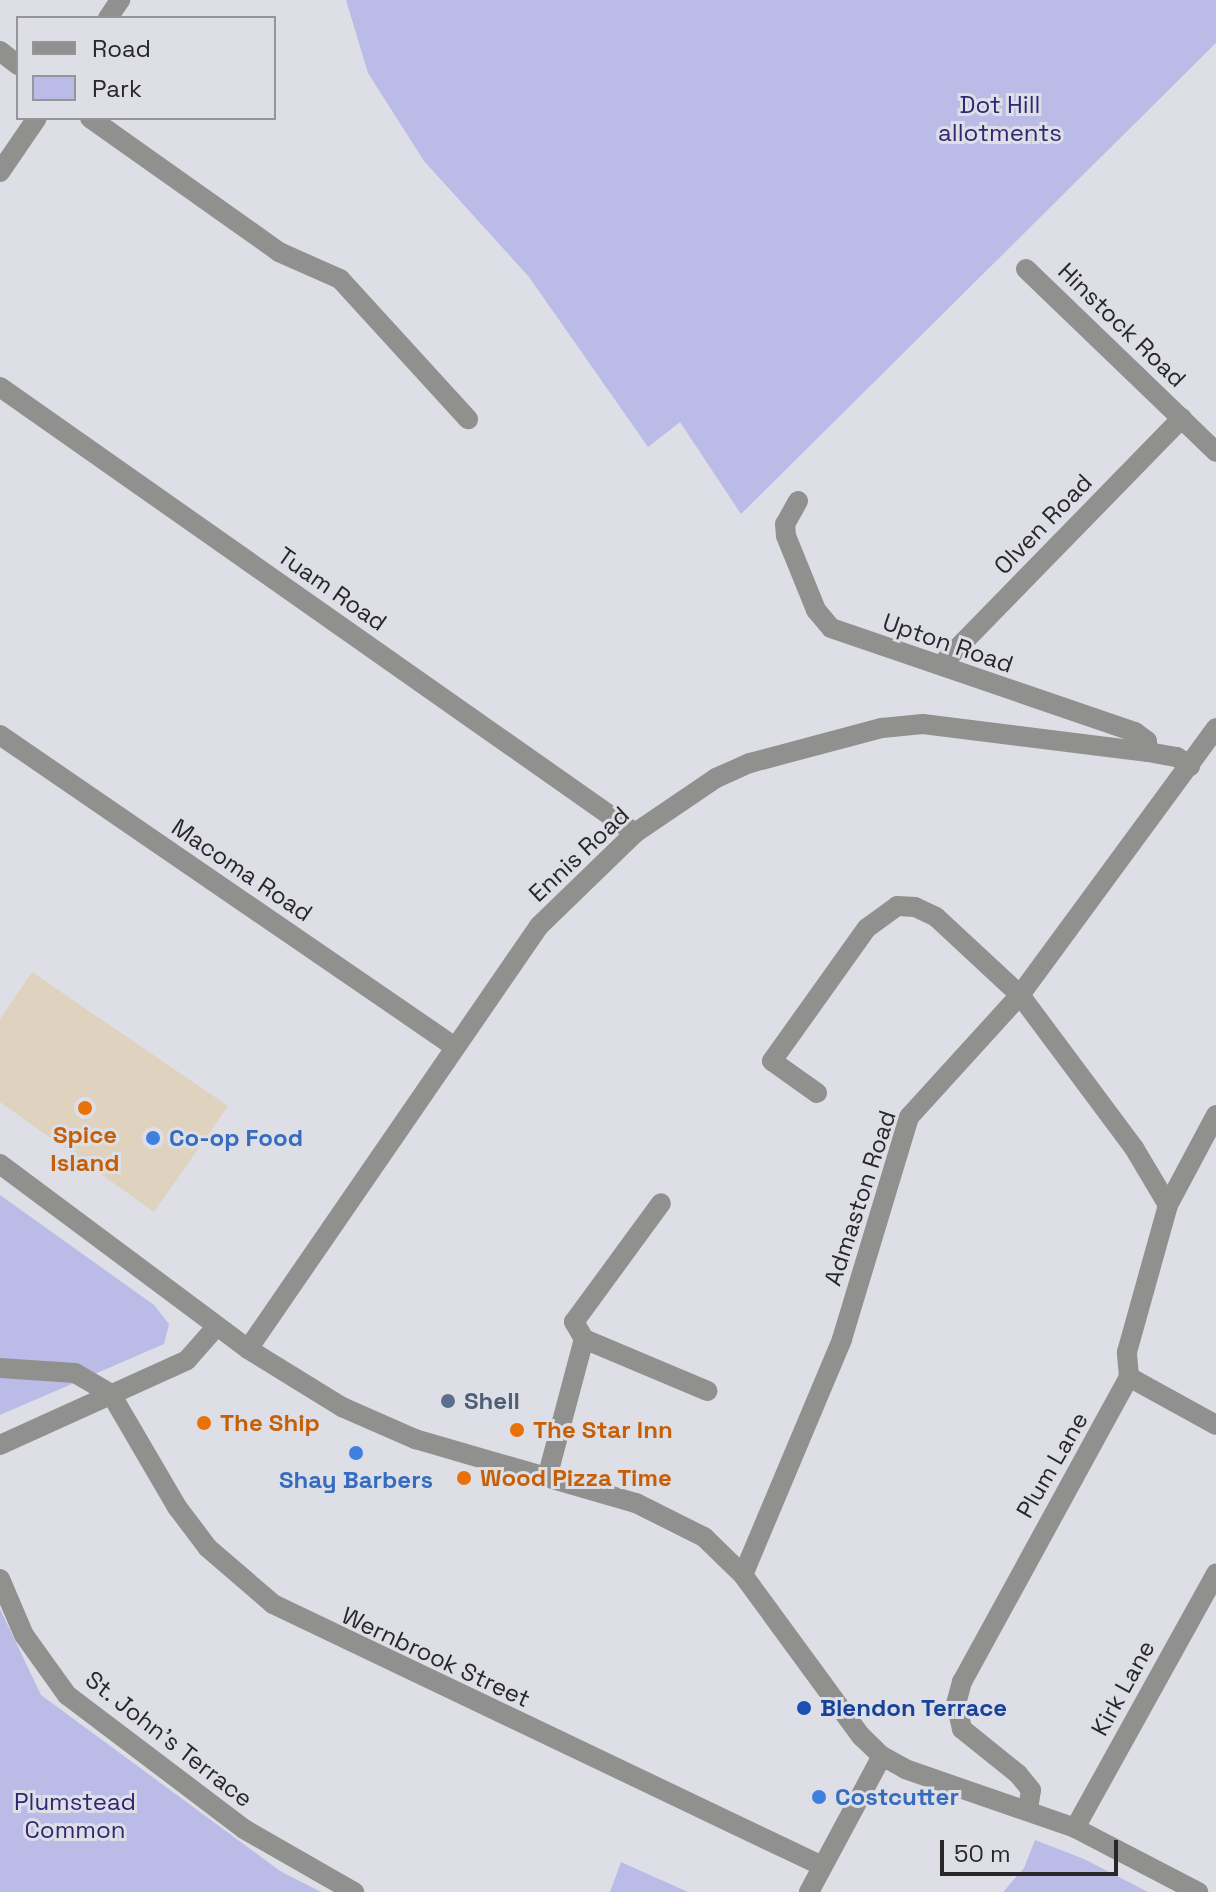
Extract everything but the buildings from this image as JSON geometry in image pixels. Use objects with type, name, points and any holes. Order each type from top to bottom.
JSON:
[{"type":"street","points":[[0,51],[16,63]]},
{"type":"street","points":[[0,172],[36,120]]},
{"type":"street","points":[[93,120],[279,252],[340,279],[468,419]]},
{"type":"street","name":"Hinstock Road","points":[[1026,269],[1216,452]]},
{"type":"street","name":"Tuam Road","points":[[0,387],[635,833]]},
{"type":"street","name":"Olven Road","points":[[941,665],[1182,418]]},
{"type":"street","name":"Upton Road","points":[[798,501],[785,524],[816,610],[831,628],[1135,732],[1147,741],[1148,752]]},
{"type":"street","name":"Ennis Road","points":[[248,1349],[539,926],[635,833],[716,778],[750,763],[882,728],[923,724],[1001,730],[1148,752],[1177,757],[1190,766]]},
{"type":"street","name":"Admaston Road","points":[[743,1575],[842,1339],[909,1117],[1020,995],[1216,728]]},
{"type":"street","name":"Macoma Road","points":[[0,735],[455,1047]]},
{"type":"street","points":[[817,1093],[772,1061],[882,913],[915,907],[936,917],[1020,995],[1134,1148],[1168,1205]]},
{"type":"street","name":"Plum Lane","points":[[1028,1809],[1031,1790],[970,1739],[956,1704],[972,1662],[1129,1377],[1127,1352],[1168,1205],[1216,1115]]},
{"type":"street","points":[[0,1164],[248,1349],[383,1426],[548,1474],[674,1519],[704,1537],[743,1575],[861,1736],[882,1756],[905,1769],[1028,1809],[1075,1828],[1198,1892]]},
{"type":"street","points":[[661,1203],[574,1322],[584,1339],[708,1391]]},
{"type":"street","points":[[0,1445],[187,1360],[217,1326]]},
{"type":"street","points":[[548,1474],[584,1339]]},
{"type":"street","points":[[0,1368],[75,1373],[111,1394]]},
{"type":"street","points":[[1129,1377],[1216,1425]]},
{"type":"street","name":"Wernbrook Street","points":[[111,1394],[177,1507],[208,1548],[273,1604],[822,1866]]},
{"type":"street","name":"Kirk Lane","points":[[1075,1828],[1216,1574]]},
{"type":"street","name":"St. John's Terrace","points":[[0,1579],[24,1635],[67,1695],[244,1829],[354,1892]]},
{"type":"street","points":[[809,1892],[882,1756]]},
{"type":"shaded area","points":[[32,972],[228,1106],[154,1212],[0,1102],[0,1019]]},
{"type":"green space","name":"Dot Hill allotments","points":[[346,0],[1216,0],[1216,43],[741,514],[680,422],[648,447],[529,277],[424,161],[368,73]]},
{"type":"green space","points":[[0,1195],[154,1305],[169,1324],[164,1344],[0,1415]]},
{"type":"green space","name":"Plumstead Common","points":[[0,1609],[41,1695],[280,1871],[321,1892],[0,1892]]},
{"type":"green space","points":[[1035,1840],[1084,1859],[1148,1892],[1003,1892],[1024,1868]]},
{"type":"green space","points":[[621,1862],[688,1892],[610,1892]]},
{"type":"place","name":"Spice Island","points":[[85,1108]]},
{"type":"place","name":"Co-op Food","points":[[153,1138]]},
{"type":"place","name":"Shell","points":[[448,1401]]},
{"type":"place","name":"The Ship","points":[[204,1423]]},
{"type":"place","name":"The Star Inn","points":[[517,1430]]},
{"type":"place","name":"Shay Barbers","points":[[356,1453]]},
{"type":"place","name":"Wood Pizza Time","points":[[464,1478]]},
{"type":"place","name":"Blendon Terrace","points":[[804,1708]]},
{"type":"place","name":"Costcutter","points":[[819,1797]]}]
